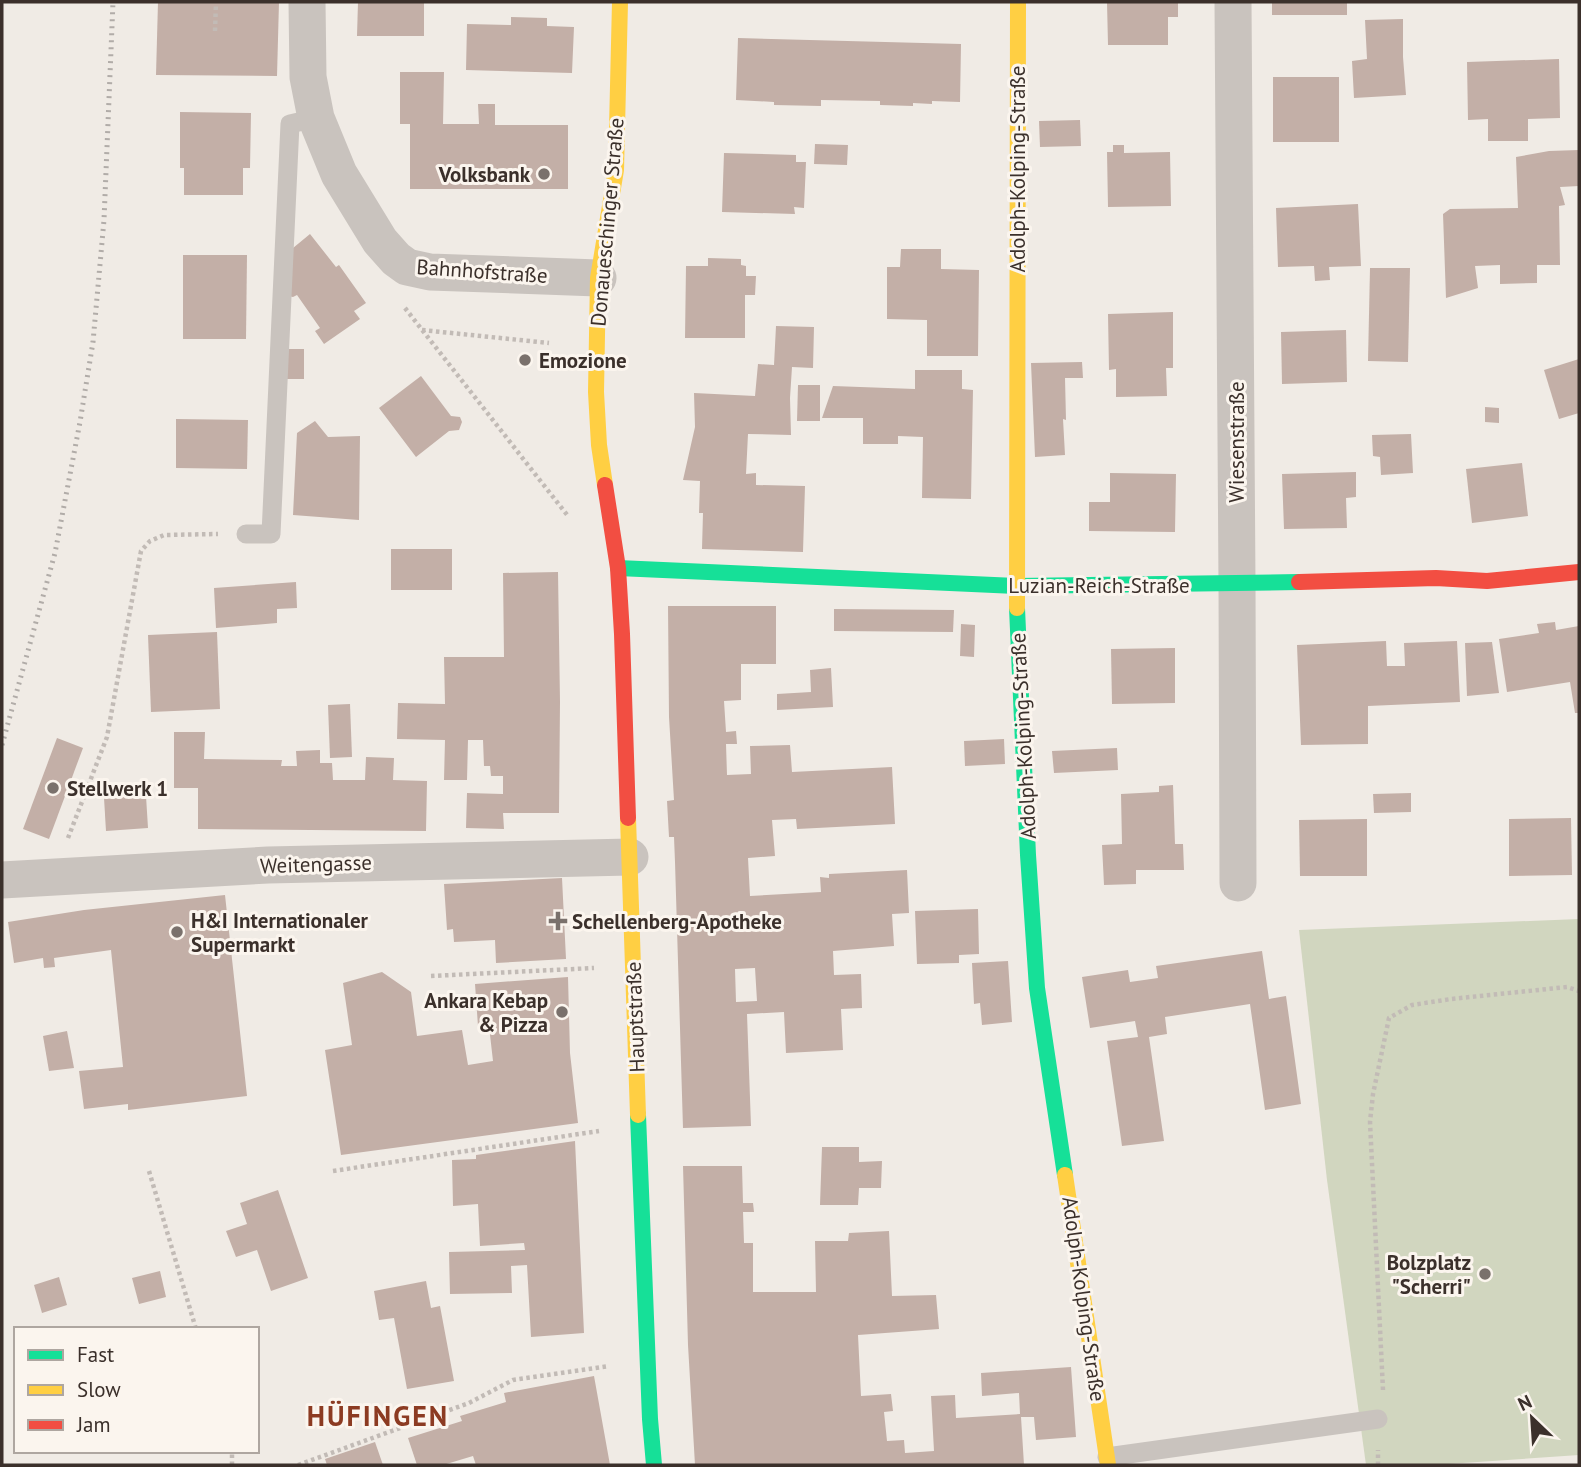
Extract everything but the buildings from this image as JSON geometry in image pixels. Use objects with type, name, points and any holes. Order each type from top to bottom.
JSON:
[{"type":"street","name":"Bahnhofstraße","points":[[307,2],[308,77],[316,118],[339,174],[380,241],[396,259],[407,267],[430,272],[598,278]]},
{"type":"street","name":"Donaueschinger Straße","points":[[618,568],[599,445],[596,392],[598,278],[616,170],[620,2]]},
{"type":"street","name":"Adolph-Kolping-Straße","points":[[1018,2],[1016,586],[1028,855],[1037,988],[1107,1461]]},
{"type":"street","name":"Wiesenstraße","points":[[1233,2],[1238,883]]},
{"type":"street","name":"Luzian-Reich-Straße","points":[[618,568],[1016,586],[1237,584],[1436,578],[1487,581],[1579,572]]},
{"type":"street","name":"Hauptstraße","points":[[618,568],[638,1126],[654,1465]]},
{"type":"street","name":"Weitengasse","points":[[2,880],[268,865],[630,857]]},
{"type":"lane","points":[[246,534],[271,534],[290,124],[316,118]]},
{"type":"lane","points":[[1107,1461],[1378,1419]]},
{"type":"path","points":[[215,31],[216,2]]},
{"type":"path","points":[[396,259],[392,282],[394,295],[574,524],[611,522]]},
{"type":"path","points":[[422,330],[549,343]]},
{"type":"path","points":[[53,878],[107,737],[141,551],[150,541],[164,535],[246,534]]},
{"type":"path","points":[[431,976],[633,967]]},
{"type":"path","points":[[1378,1465],[1378,1419],[1383,1395],[1370,1122],[1388,1018],[1412,1005],[1451,999],[1567,987],[1579,991]]},
{"type":"path","points":[[333,1171],[638,1126]]},
{"type":"path","points":[[149,1171],[194,1327]]},
{"type":"path","points":[[298,1465],[469,1403],[513,1380],[648,1360]]},
{"type":"green space","points":[[1579,919],[1579,1455],[1433,1465],[1366,1465],[1327,1180],[1299,930]]},
{"type":"railway","points":[[2,745],[55,553],[93,342],[104,220],[113,2]]},
{"type":"traffic: fast","points":[[618,568],[1016,586],[1299,582]]},
{"type":"traffic: fast","points":[[1017,608],[1037,988],[1065,1175]]},
{"type":"traffic: fast","points":[[638,1115],[654,1465]]},
{"type":"traffic: slow","points":[[605,485],[599,445],[596,392],[598,278],[616,170],[620,2]]},
{"type":"traffic: slow","points":[[1017,608],[1018,2]]},
{"type":"traffic: slow","points":[[628,818],[638,1115]]},
{"type":"traffic: slow","points":[[1065,1175],[1108,1465]]},
{"type":"traffic: jam","points":[[605,485],[618,568],[628,818]]},
{"type":"traffic: jam","points":[[1299,582],[1436,578],[1487,581],[1579,572]]},
{"type":"place","name":"Volksbank","points":[[544,174]]},
{"type":"place","name":"Emozione","points":[[525,360]]},
{"type":"place","name":"Stellwerk 1","points":[[53,788]]},
{"type":"place","name":"Schellenberg-Apotheke","points":[[558,921]]},
{"type":"place","name":"H&I Internationaler Supermarkt","points":[[177,932]]},
{"type":"place","name":"Ankara Kebap & Pizza","points":[[562,1012]]},
{"type":"place","name":"Bolzplatz \"Scherri\"","points":[[1485,1274]]},
{"type":"district","name":"HÜFINGEN","points":[[378,1415]]}]
